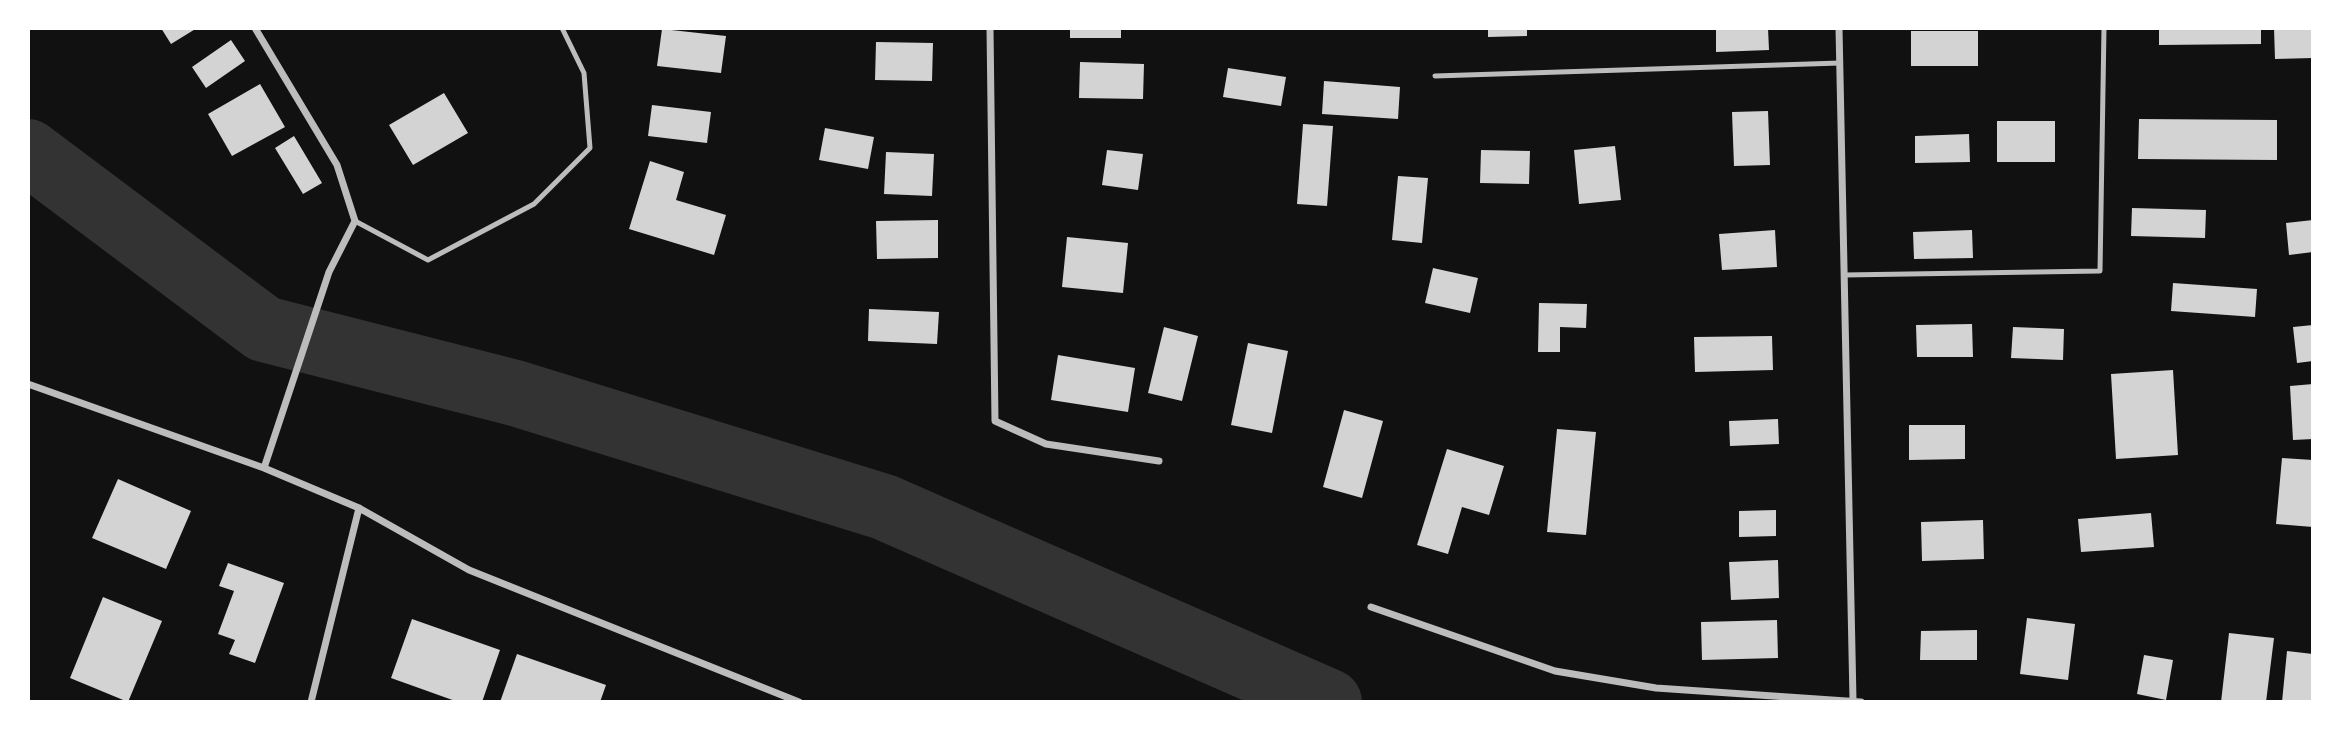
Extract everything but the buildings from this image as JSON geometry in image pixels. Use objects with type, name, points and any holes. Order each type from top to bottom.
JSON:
[{"type":"street","points":[[255,28],[337,165],[355,221],[330,272],[264,468]]},
{"type":"street","points":[[990,28],[995,421],[1046,444],[1159,461]]},
{"type":"street","points":[[1371,607],[1555,671],[1656,688],[1857,701],[1839,28]]},
{"type":"street","points":[[28,384],[264,468],[359,508],[469,570],[799,702]]},
{"type":"street","points":[[311,702],[359,508]]},
{"type":"lane","points":[[355,221],[428,260],[534,204],[590,148],[584,72],[562,28]]},
{"type":"lane","points":[[1844,275],[2100,271],[2104,28]]},
{"type":"lane","points":[[1435,75],[1840,62]]},
{"type":"waterway","points":[[28,152],[264,329],[515,393],[884,507],[1329,702]]}]
